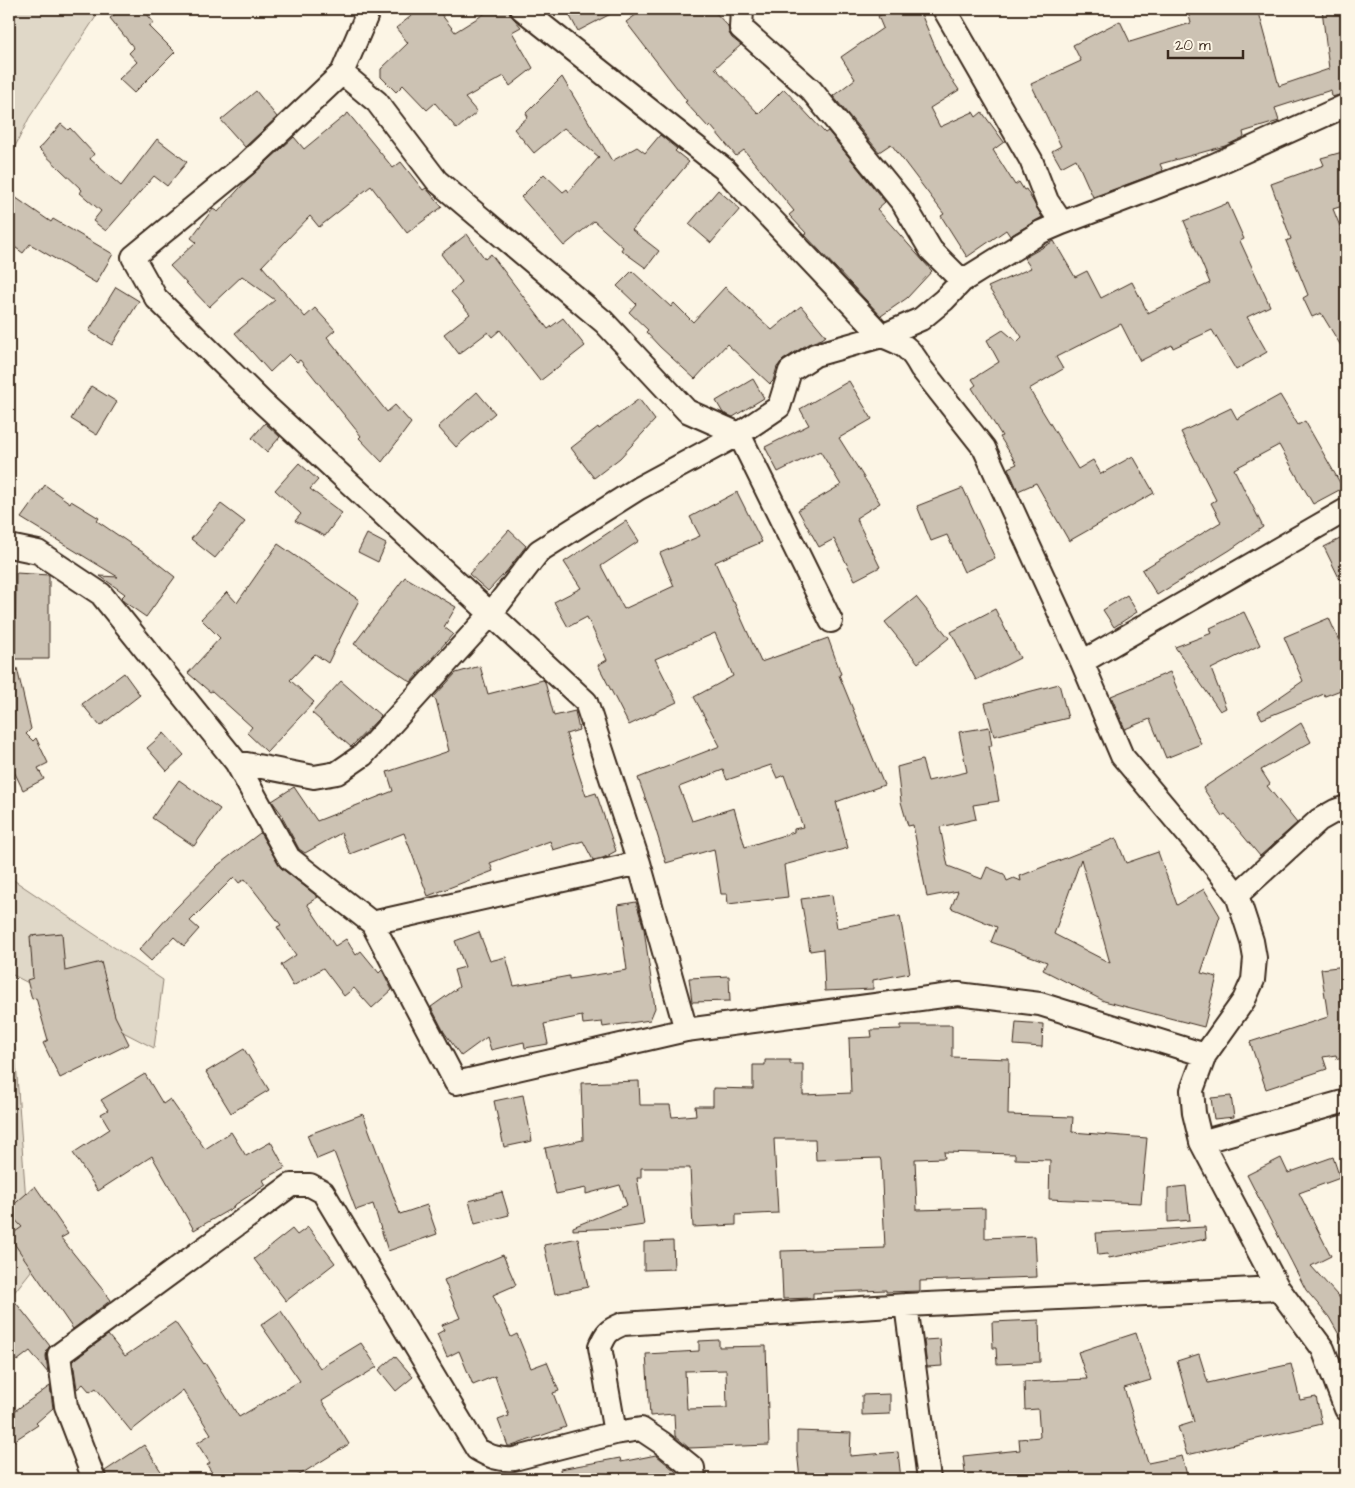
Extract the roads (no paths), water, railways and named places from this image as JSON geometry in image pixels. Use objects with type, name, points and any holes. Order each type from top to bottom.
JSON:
[{"type":"street","points":[[362,9],[366,17],[342,73],[245,164],[134,257],[156,298],[270,409],[586,702],[639,863],[686,1030]]},
{"type":"street","points":[[522,9],[724,170],[882,336],[900,343],[914,354],[921,368],[984,448],[1082,662],[1122,756],[1237,895],[1252,941],[1255,958],[1253,980],[1244,1000],[1205,1054],[1192,1090],[1194,1113],[1201,1142],[1278,1288],[1323,1349],[1346,1409]]},
{"type":"street","points":[[742,9],[741,28],[811,90],[903,203],[932,250],[962,281]]},
{"type":"street","points":[[944,9],[1031,160],[1047,201],[1062,223]]},
{"type":"street","points":[[342,73],[377,102],[438,181],[604,322],[687,411],[739,434],[831,621]]},
{"type":"street","points":[[236,762],[314,777],[338,773],[363,755],[490,615],[539,551],[639,488],[739,434],[779,407],[790,371],[815,355],[882,336],[921,319],[944,300],[962,281],[1041,232],[1214,164],[1345,106]]},
{"type":"street","points":[[1082,662],[1346,510]]},
{"type":"street","points":[[9,546],[38,552],[100,594],[236,762],[288,858],[372,923],[456,1083],[686,1030],[958,994],[1040,1004],[1205,1054]]},
{"type":"street","points":[[1237,895],[1319,820],[1346,807]]},
{"type":"street","points":[[372,923],[639,863]]},
{"type":"street","points":[[1201,1142],[1346,1101]]},
{"type":"street","points":[[94,1479],[66,1406],[59,1355],[291,1185],[300,1184],[310,1185],[323,1192],[477,1449],[500,1460],[514,1459],[615,1433],[641,1429],[693,1468],[694,1479]]},
{"type":"street","points":[[615,1433],[600,1348],[605,1336],[611,1329],[622,1324],[906,1305],[1278,1288]]},
{"type":"street","points":[[906,1305],[929,1479]]}]
